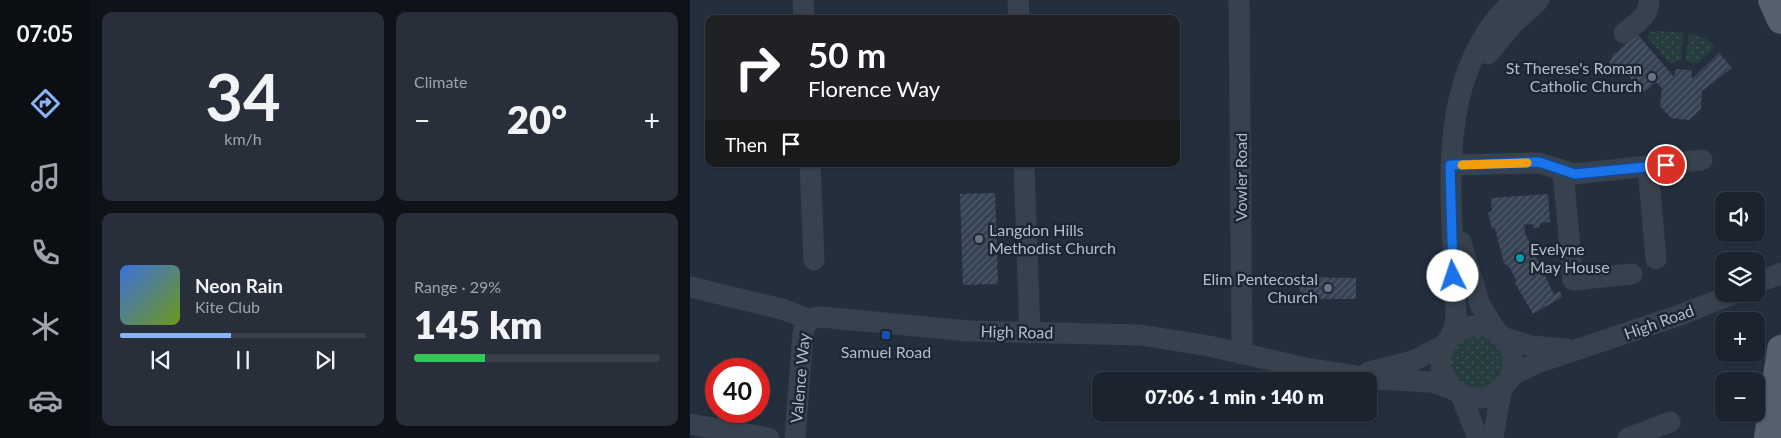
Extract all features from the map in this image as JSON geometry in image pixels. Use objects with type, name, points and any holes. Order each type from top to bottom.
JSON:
[{"type":"main road","points":[[1768,438],[1781,348]]},
{"type":"street","points":[[803,0],[804,15]]},
{"type":"street","points":[[1018,0],[1019,15]]},
{"type":"street","name":"Vowler Road","points":[[1239,0],[1242,354]]},
{"type":"street","points":[[1478,438],[1457,391],[1446,381],[1441,366],[1441,355],[1454,328],[1456,316],[1450,165],[1452,135],[1470,68],[1482,41],[1494,22],[1514,0]]},
{"type":"street","points":[[1459,106],[1467,85],[1489,52],[1512,25],[1539,0]]},
{"type":"street","points":[[1624,33],[1645,16],[1648,11],[1649,0]]},
{"type":"street","points":[[1450,165],[1539,162],[1553,166],[1563,172],[1582,174],[1702,160]]},
{"type":"street","points":[[810,167],[814,260]]},
{"type":"street","points":[[1024,167],[1030,333]]},
{"type":"street","points":[[1648,167],[1656,260]]},
{"type":"street","points":[[1563,172],[1573,280],[1632,274]]},
{"type":"street","points":[[1451,190],[1470,279],[1480,305],[1509,346],[1512,358],[1512,371],[1504,385],[1493,438]]},
{"type":"street","points":[[1765,280],[1781,273]]},
{"type":"street","name":"High Road","points":[[690,287],[776,307],[808,319],[820,317],[940,329],[1140,335],[1201,344],[1306,368],[1332,372]]},
{"type":"street","name":"High Road","points":[[1504,385],[1512,376],[1530,366],[1683,314],[1715,301]]},
{"type":"street","name":"Valence Way","points":[[795,438],[803,333],[808,319]]},
{"type":"street","points":[[1448,342],[1460,330],[1469,327],[1485,327],[1500,335]]},
{"type":"street","name":"High Road","points":[[1500,335],[1540,348],[1584,348]]},
{"type":"street","name":"High Road","points":[[1372,372],[1398,366],[1423,356],[1448,342]]},
{"type":"street","name":"High Road","points":[[1377,379],[1432,382],[1457,391]]},
{"type":"street","points":[[1457,391],[1478,398],[1490,395],[1504,385]]},
{"type":"street","points":[[1631,437],[1670,422]]},
{"type":"street","points":[[690,424],[769,438]]},
{"type":"green space","points":[[1649,32],[1683,33],[1681,60],[1670,63],[1648,38]]},
{"type":"green space","points":[[1689,33],[1705,38],[1716,46],[1697,64],[1686,60]]},
{"type":"green space","points":[[1477,336],[1487,338],[1495,344],[1501,352],[1503,362],[1501,372],[1495,380],[1487,386],[1477,388],[1467,386],[1459,380],[1453,372],[1451,362],[1453,352],[1459,344],[1467,338]]},
{"type":"building","name":"St Therese's Roman Catholic Church","points":[[1637,34],[1674,77],[1676,69],[1691,70],[1692,79],[1719,53],[1732,68],[1702,91],[1701,109],[1689,120],[1671,118],[1660,106],[1662,88],[1656,82],[1643,93],[1621,67],[1617,71],[1609,62],[1612,59],[1611,57]]},
{"type":"building","name":"Langdon Hills Methodist Church","points":[[995,193],[998,284],[963,285],[960,194]]},
{"type":"building","name":"Evelyne May House","points":[[1548,194],[1550,222],[1540,223],[1540,227],[1534,228],[1533,224],[1524,225],[1525,233],[1532,248],[1536,244],[1539,251],[1535,254],[1554,295],[1560,291],[1562,297],[1533,314],[1515,283],[1517,282],[1510,268],[1504,263],[1495,228],[1492,228],[1488,213],[1492,211],[1491,198]]},
{"type":"building","name":"Elim Pentecostal Church","points":[[1300,277],[1356,278],[1356,299],[1300,299]]},
{"type":"slow traffic","points":[[1462,165],[1527,163]]},
{"type":"place","name":"St Therese's Roman Catholic Church","points":[[1652,77]]},
{"type":"place","name":"Langdon Hills Methodist Church","points":[[979,239]]},
{"type":"place","name":"Evelyne May House","points":[[1520,258]]},
{"type":"place","name":"Elim Pentecostal Church","points":[[1328,288]]},
{"type":"place","name":"Samuel Road","points":[[886,335]]},
{"type":"route","points":[[1453,276],[1450,165],[1539,162],[1547,163],[1569,174],[1666,165]]}]
